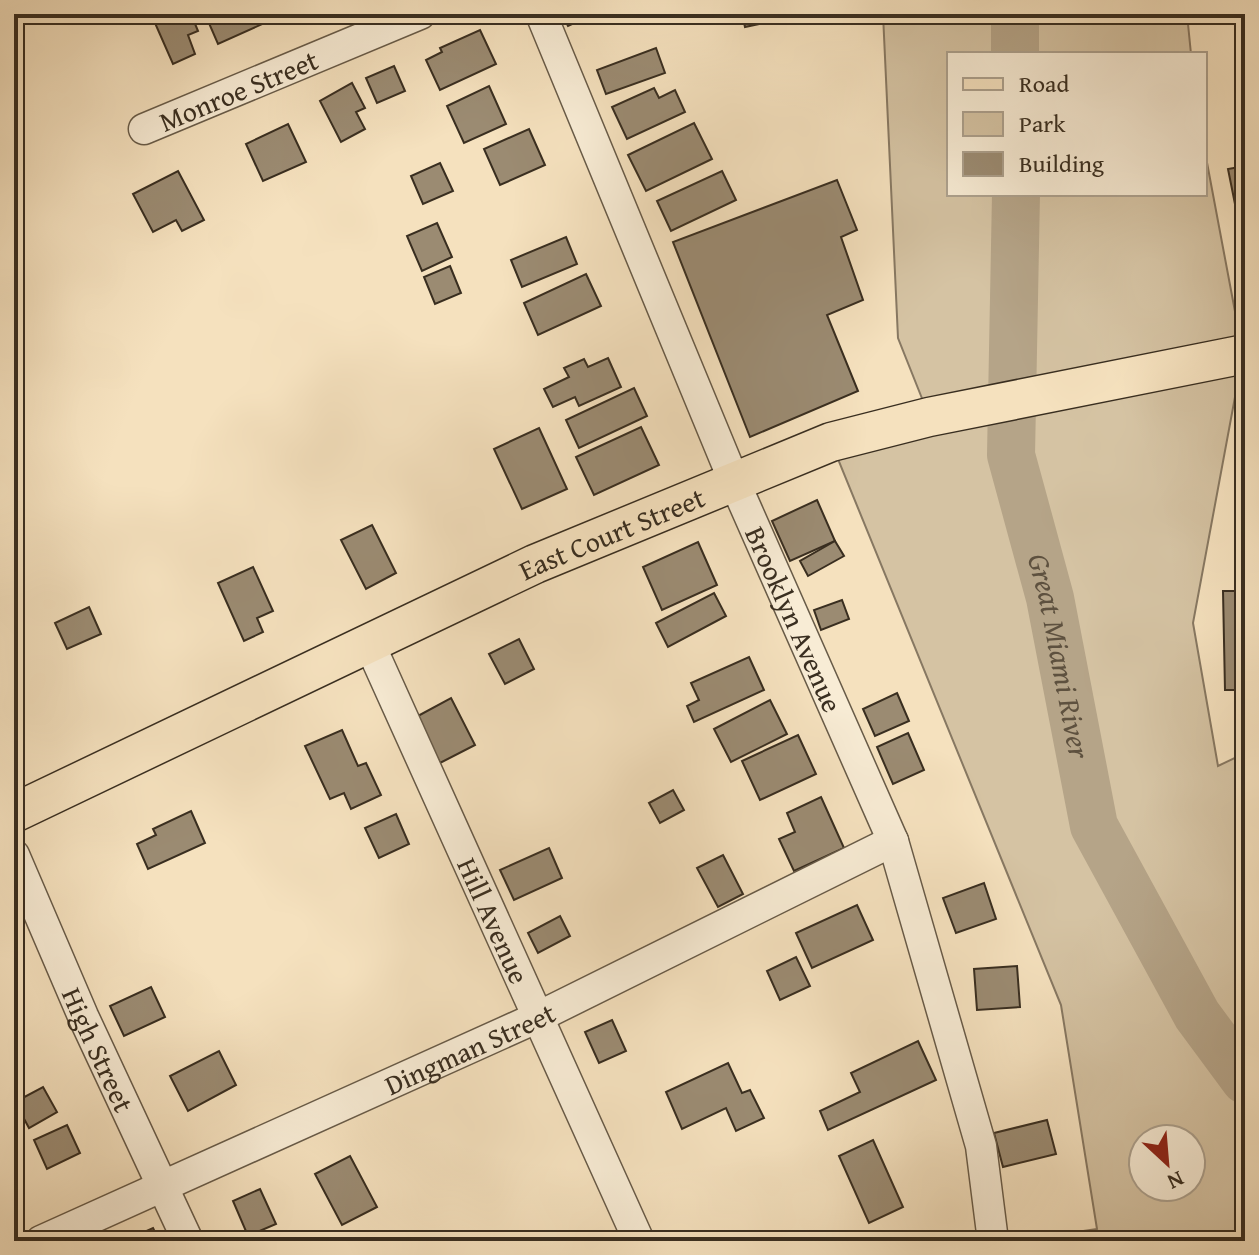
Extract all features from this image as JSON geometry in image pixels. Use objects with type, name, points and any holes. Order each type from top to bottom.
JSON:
[{"type":"main road","name":"East Court Street","points":[[14,813],[535,564],[831,442],[929,417],[1244,354]]},
{"type":"street","name":"Monroe Street","points":[[144,129],[420,14]]},
{"type":"street","name":"Brooklyn Avenue","points":[[541,14],[734,481],[893,841],[981,1146],[993,1241]]},
{"type":"street","name":"Hill Avenue","points":[[370,645],[639,1241]]},
{"type":"street","name":"Dingman Street","points":[[41,1241],[536,1018],[893,841]]},
{"type":"street","name":"High Street","points":[[14,855],[83,1016],[188,1241]]},
{"type":"green space","points":[[883,14],[1187,14],[1191,52],[947,52],[947,196],[1207,196],[1207,163],[1243,354],[1193,623],[1218,766],[1245,753],[1245,1241],[1014,1241],[1097,1229],[1061,1005],[831,442],[929,416],[898,338]]},
{"type":"building","points":[[151,14],[191,14],[198,31],[188,35],[195,54],[173,64]]},
{"type":"building","points":[[205,14],[266,14],[269,21],[218,44]]},
{"type":"building","points":[[562,14],[594,14],[568,26]]},
{"type":"building","points":[[742,14],[782,14],[783,19],[745,27]]},
{"type":"building","points":[[480,30],[496,64],[440,90],[426,60],[442,52],[440,48]]},
{"type":"building","points":[[656,48],[665,73],[606,94],[597,70]]},
{"type":"building","points":[[394,66],[405,91],[377,103],[366,78]]},
{"type":"building","points":[[352,83],[365,108],[356,112],[365,129],[341,142],[320,101]]},
{"type":"building","points":[[489,86],[506,124],[464,143],[447,106]]},
{"type":"building","points":[[654,88],[659,98],[675,90],[685,112],[627,139],[612,107]]},
{"type":"building","points":[[694,123],[712,159],[646,191],[628,155]]},
{"type":"building","points":[[288,124],[306,162],[263,181],[246,144]]},
{"type":"building","points":[[529,129],[545,165],[500,185],[484,149]]},
{"type":"building","points":[[440,163],[453,191],[423,204],[411,176]]},
{"type":"building","points":[[1245,166],[1245,254],[1228,169]]},
{"type":"building","points":[[178,171],[204,220],[182,231],[176,220],[153,232],[133,194]]},
{"type":"building","points":[[722,171],[736,200],[671,231],[657,201]]},
{"type":"building","points":[[837,180],[857,230],[841,237],[863,300],[827,315],[858,391],[750,437],[673,242]]},
{"type":"building","points":[[437,223],[452,257],[422,271],[407,236]]},
{"type":"building","points":[[566,237],[577,264],[522,287],[511,260]]},
{"type":"building","points":[[450,266],[461,293],[435,304],[424,277]]},
{"type":"building","points":[[586,274],[601,306],[538,335],[524,303]]},
{"type":"building","points":[[608,358],[621,387],[579,406],[575,397],[553,407],[544,389],[569,377],[564,368],[584,359],[588,367]]},
{"type":"building","points":[[634,388],[647,416],[579,448],[566,420]]},
{"type":"building","points":[[641,427],[659,465],[594,495],[576,457]]},
{"type":"building","points":[[539,428],[567,489],[522,509],[494,449]]},
{"type":"building","points":[[817,500],[835,541],[790,561],[772,521]]},
{"type":"building","points":[[372,525],[396,573],[366,589],[341,540]]},
{"type":"building","points":[[835,541],[844,556],[808,576],[800,561]]},
{"type":"building","points":[[698,542],[717,585],[662,610],[643,567]]},
{"type":"building","points":[[253,567],[273,611],[257,618],[263,632],[244,641],[218,583]]},
{"type":"building","points":[[1223,591],[1245,591],[1245,690],[1225,690]]},
{"type":"building","points":[[714,593],[726,616],[668,647],[656,623]]},
{"type":"building","points":[[842,600],[849,619],[821,630],[814,610]]},
{"type":"building","points":[[89,607],[101,634],[67,649],[55,623]]},
{"type":"building","points":[[519,639],[534,669],[505,684],[489,654]]},
{"type":"building","points":[[749,657],[764,690],[694,722],[687,706],[699,700],[691,683]]},
{"type":"building","points":[[897,693],[909,721],[875,736],[863,709]]},
{"type":"building","points":[[451,698],[475,745],[440,763],[416,717]]},
{"type":"building","points":[[770,700],[787,734],[731,762],[714,729]]},
{"type":"building","points":[[342,730],[358,766],[366,763],[381,795],[351,809],[344,793],[330,799],[305,746]]},
{"type":"building","points":[[908,733],[924,770],[893,784],[877,747]]},
{"type":"building","points":[[798,735],[816,774],[760,800],[742,761]]},
{"type":"building","points":[[673,790],[684,810],[660,823],[649,803]]},
{"type":"building","points":[[821,797],[844,848],[794,871],[779,839],[795,832],[787,813]]},
{"type":"building","points":[[191,811],[205,843],[148,869],[137,844],[156,835],[153,829]]},
{"type":"building","points":[[396,814],[409,844],[379,858],[365,828]]},
{"type":"building","points":[[549,848],[562,878],[514,900],[500,870]]},
{"type":"building","points":[[723,855],[743,894],[718,907],[697,868]]},
{"type":"building","points":[[984,883],[996,919],[956,933],[943,898]]},
{"type":"building","points":[[857,905],[873,940],[812,968],[796,933]]},
{"type":"building","points":[[560,916],[570,936],[538,953],[528,933]]},
{"type":"building","points":[[796,957],[810,986],[780,1000],[767,971]]},
{"type":"building","points":[[1017,966],[1020,1007],[977,1010],[974,969]]},
{"type":"building","points":[[151,987],[165,1017],[124,1036],[110,1006]]},
{"type":"building","points":[[612,1020],[626,1051],[599,1063],[585,1032]]},
{"type":"building","points":[[918,1041],[936,1080],[828,1130],[820,1111],[860,1092],[851,1073]]},
{"type":"building","points":[[219,1051],[236,1085],[188,1111],[170,1076]]},
{"type":"building","points":[[728,1063],[742,1093],[750,1090],[764,1118],[736,1131],[726,1108],[682,1129],[666,1092]]},
{"type":"building","points":[[43,1087],[57,1112],[29,1128],[15,1102]]},
{"type":"building","points":[[1047,1120],[1056,1154],[1003,1167],[994,1133]]},
{"type":"building","points":[[67,1125],[80,1153],[47,1169],[34,1140]]},
{"type":"building","points":[[873,1140],[903,1207],[869,1223],[839,1156]]},
{"type":"building","points":[[350,1156],[377,1207],[342,1225],[315,1174]]},
{"type":"building","points":[[260,1189],[276,1224],[248,1236],[233,1201]]},
{"type":"building","points":[[153,1228],[159,1241],[124,1241]]},
{"type":"waterway","name":"Great Miami River","points":[[1015,14],[1015,52]]},
{"type":"waterway","name":"Great Miami River","points":[[1016,196],[1011,455],[1050,598],[1094,826],[1197,1015],[1245,1080]]}]
